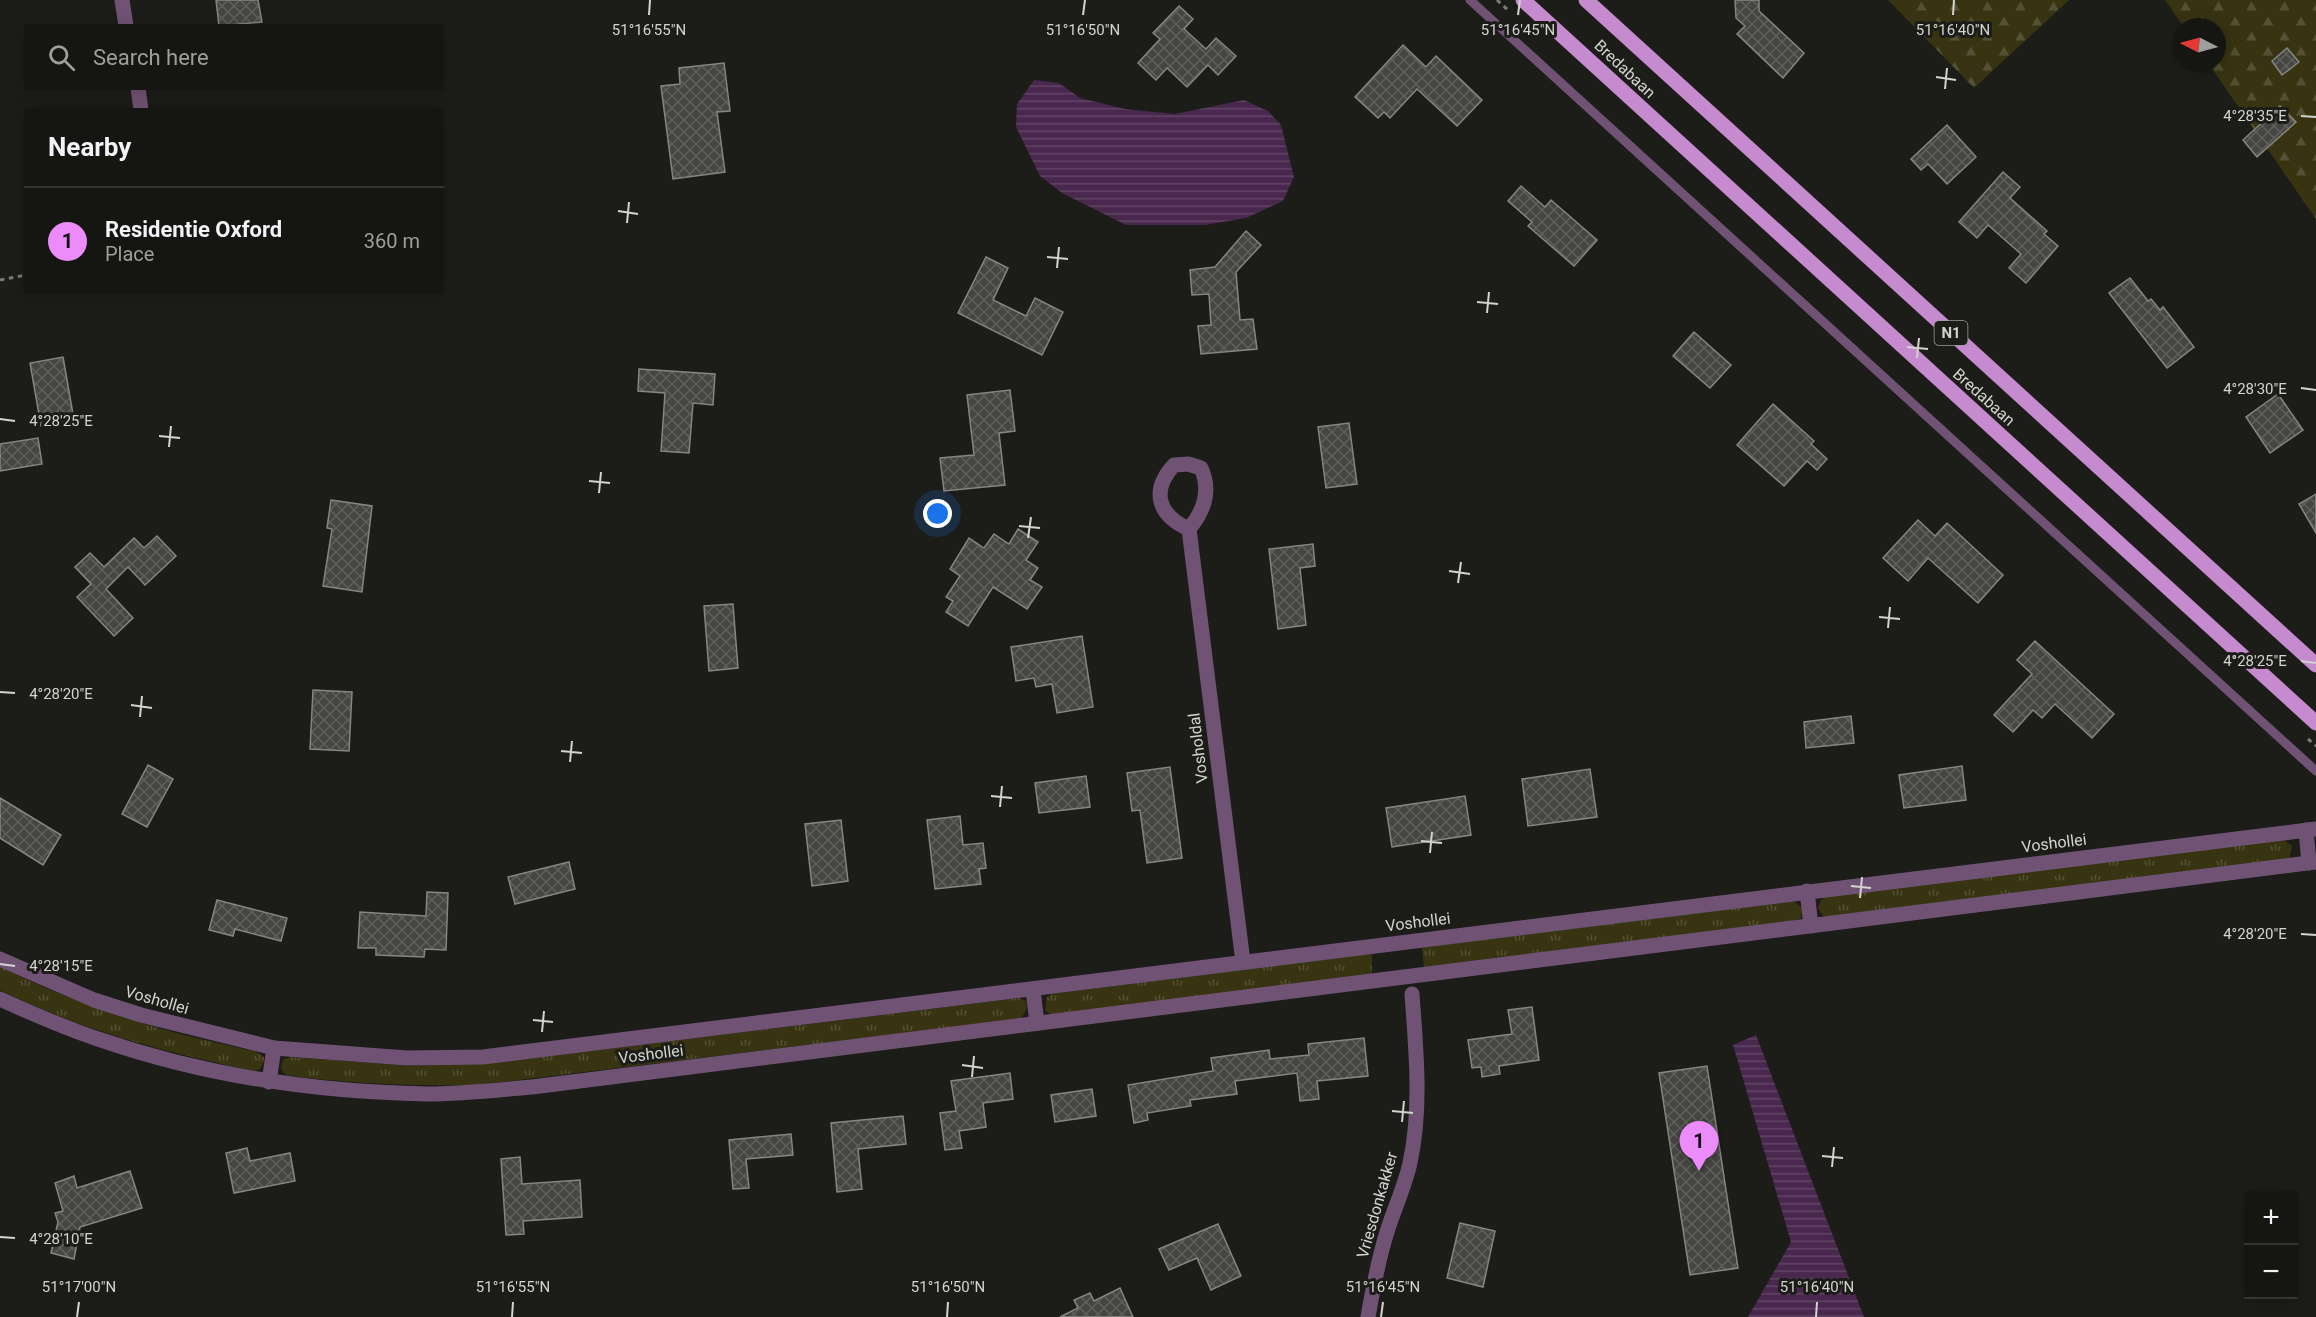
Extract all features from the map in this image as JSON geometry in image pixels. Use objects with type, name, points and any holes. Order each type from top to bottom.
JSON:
[{"type":"main road","name":"Bredabaan","points":[[1523,0],[2316,723]]},
{"type":"main road","name":"Bredabaan","points":[[1586,0],[2316,665]]},
{"type":"street","points":[[122,0],[126,24]]},
{"type":"street","points":[[138,90],[141,108]]},
{"type":"street","name":"Vosholdal","points":[[1190,529],[1242,962]]},
{"type":"street","name":"Voshollei","points":[[0,959],[94,1000],[141,1015],[274,1048],[407,1058],[483,1057],[2311,830],[2313,862],[479,1092],[428,1094],[336,1089],[269,1082],[160,1059],[100,1040],[0,999]]},
{"type":"street","points":[[1807,891],[1811,926]]},
{"type":"street","points":[[1033,990],[1037,1023]]},
{"type":"street","name":"Vriesdonkakker","points":[[1368,1317],[1374,1279],[1386,1234],[1410,1165],[1415,1129],[1418,1084],[1412,994]]},
{"type":"street","points":[[269,1082],[274,1048]]},
{"type":"lane","points":[[1470,0],[2316,771]]},
{"type":"path","points":[[0,280],[24,275]]},
{"type":"green space","points":[[1888,0],[2069,0],[1974,88]]},
{"type":"green space","points":[[2165,0],[2316,0],[2316,219],[2214,72],[2226,72],[2226,18],[2178,18]]},
{"type":"green space","points":[[2284,840],[2292,846],[2289,859],[1828,917],[1823,916],[1818,908],[1824,897]]},
{"type":"green space","points":[[1794,901],[1802,908],[1801,918],[1796,921],[1424,968],[1422,947]]},
{"type":"green space","points":[[1372,953],[1372,974],[1051,1015],[1045,1010],[1047,997],[1052,994]]},
{"type":"green space","points":[[0,967],[62,995],[125,1018],[255,1051],[264,1057],[264,1062],[260,1069],[254,1071],[156,1048],[61,1017],[0,990]]},
{"type":"green space","points":[[1019,998],[1026,1001],[1027,1008],[1021,1019],[477,1085],[405,1085],[333,1080],[286,1075],[281,1067],[284,1059],[291,1057],[411,1066],[502,1062]]},
{"type":"shaded area","points":[[1034,80],[1059,83],[1080,98],[1125,109],[1175,114],[1244,100],[1268,111],[1281,125],[1294,177],[1283,201],[1246,218],[1205,225],[1126,225],[1062,193],[1040,176],[1016,127],[1017,104]]},
{"type":"shaded area","points":[[1756,1035],[1864,1317],[1748,1317],[1791,1242],[1733,1045]]},
{"type":"building","points":[[216,0],[258,0],[262,22],[219,24]]},
{"type":"building","points":[[1735,0],[1759,0],[1759,11],[1804,53],[1783,78],[1737,34],[1745,26],[1736,18]]},
{"type":"building","points":[[1179,6],[1193,19],[1184,29],[1206,49],[1216,38],[1236,56],[1218,75],[1208,65],[1187,87],[1167,68],[1156,80],[1138,63],[1160,39],[1153,33]]},
{"type":"building","points":[[1403,45],[1426,67],[1436,56],[1482,100],[1457,126],[1417,89],[1390,118],[1384,112],[1378,118],[1355,97]]},
{"type":"building","points":[[2287,48],[2299,62],[2282,75],[2272,61]]},
{"type":"building","points":[[724,63],[730,111],[717,112],[725,172],[673,179],[661,86],[680,84],[679,68]]},
{"type":"building","points":[[2280,106],[2296,122],[2257,157],[2243,140]]},
{"type":"building","points":[[1947,125],[1976,157],[1947,184],[1928,164],[1921,170],[1911,159]]},
{"type":"building","points":[[2003,172],[2020,187],[2010,198],[2047,231],[2044,234],[2058,246],[2026,283],[2009,268],[2021,254],[1988,225],[1977,238],[1959,222]]},
{"type":"building","points":[[1521,186],[1545,207],[1551,200],[1597,240],[1574,266],[1528,226],[1532,222],[1508,201]]},
{"type":"building","points":[[1246,231],[1261,245],[1236,272],[1240,320],[1253,319],[1257,349],[1201,354],[1198,326],[1211,325],[1209,294],[1192,295],[1190,270],[1215,267]]},
{"type":"building","points":[[986,257],[1008,268],[993,300],[1026,316],[1035,298],[1063,312],[1042,355],[958,313]]},
{"type":"building","points":[[2130,278],[2148,301],[2151,299],[2160,310],[2163,307],[2194,347],[2167,368],[2109,293]]},
{"type":"building","points":[[1694,332],[1731,365],[1710,388],[1673,356]]},
{"type":"building","points":[[63,357],[74,420],[41,426],[30,363]]},
{"type":"building","points":[[639,369],[715,374],[713,405],[693,403],[689,453],[661,451],[665,393],[638,391]]},
{"type":"building","points":[[1010,390],[1015,431],[999,433],[1005,485],[944,491],[940,458],[974,455],[967,395]]},
{"type":"building","points":[[2278,394],[2303,430],[2270,453],[2246,417]]},
{"type":"building","points":[[1773,404],[1814,441],[1811,444],[1827,459],[1817,470],[1807,461],[1784,486],[1737,445]]},
{"type":"building","points":[[1349,423],[1357,484],[1326,488],[1318,427]]},
{"type":"building","points":[[38,438],[42,464],[0,471],[0,444]]},
{"type":"building","points":[[2316,494],[2316,533],[2299,504]]},
{"type":"building","points":[[331,500],[372,506],[362,592],[323,586],[332,529],[327,528]]},
{"type":"building","points":[[1918,520],[1935,536],[1947,523],[2003,575],[1978,603],[1928,558],[1908,581],[1883,558]]},
{"type":"building","points":[[1018,529],[1038,542],[1026,560],[1038,568],[1030,580],[1042,587],[1027,609],[993,587],[968,626],[946,612],[953,601],[946,597],[960,576],[950,569],[969,538],[984,548],[994,534],[1009,544]]},
{"type":"building","points":[[157,536],[176,556],[145,585],[128,567],[106,589],[133,618],[114,636],[77,597],[91,584],[75,567],[90,553],[104,567],[134,538],[144,548]]},
{"type":"building","points":[[1313,544],[1315,566],[1300,568],[1306,625],[1278,629],[1269,549]]},
{"type":"building","points":[[733,604],[738,668],[709,671],[704,606]]},
{"type":"building","points":[[1082,636],[1093,707],[1057,713],[1052,684],[1036,687],[1034,678],[1016,681],[1011,647]]},
{"type":"building","points":[[2035,641],[2114,714],[2092,738],[2055,704],[2042,718],[2033,710],[2013,732],[1994,715],[2032,674],[2017,660]]},
{"type":"building","points":[[313,690],[352,692],[349,751],[310,749]]},
{"type":"building","points":[[1851,716],[1854,743],[1806,748],[1804,722]]},
{"type":"building","points":[[148,765],[173,779],[147,827],[122,814]]},
{"type":"building","points":[[1962,766],[1966,800],[1904,808],[1899,775]]},
{"type":"building","points":[[1170,767],[1182,858],[1147,863],[1140,810],[1132,811],[1127,773]]},
{"type":"building","points":[[1590,769],[1597,817],[1528,826],[1522,779]]},
{"type":"building","points":[[1086,776],[1090,807],[1039,813],[1035,783]]},
{"type":"building","points":[[1465,796],[1471,835],[1392,847],[1386,808]]},
{"type":"building","points":[[0,798],[61,835],[43,865],[0,838]]},
{"type":"building","points":[[960,816],[963,845],[983,843],[986,868],[979,869],[981,884],[935,889],[927,820]]},
{"type":"building","points":[[841,820],[848,881],[812,886],[805,824]]},
{"type":"building","points":[[569,862],[575,889],[515,904],[508,877]]},
{"type":"building","points":[[427,892],[448,893],[446,950],[425,949],[424,957],[376,955],[376,948],[358,948],[360,912],[426,916]]},
{"type":"building","points":[[217,900],[287,918],[281,941],[235,929],[233,936],[209,930]]},
{"type":"building","points":[[1532,1007],[1539,1060],[1499,1066],[1500,1074],[1482,1077],[1481,1067],[1472,1068],[1468,1040],[1512,1034],[1508,1010]]},
{"type":"building","points":[[1364,1038],[1368,1076],[1317,1081],[1319,1099],[1300,1101],[1297,1073],[1235,1081],[1237,1094],[1190,1100],[1191,1106],[1147,1113],[1148,1120],[1134,1123],[1128,1085],[1213,1071],[1211,1058],[1269,1050],[1270,1059],[1309,1055],[1308,1044]]},
{"type":"building","points":[[1707,1066],[1738,1268],[1690,1275],[1659,1073]]},
{"type":"building","points":[[1010,1073],[1013,1099],[983,1103],[986,1127],[959,1131],[962,1148],[945,1150],[940,1113],[956,1111],[951,1081]]},
{"type":"building","points":[[1092,1089],[1096,1116],[1055,1122],[1051,1095]]},
{"type":"building","points":[[903,1116],[906,1144],[858,1149],[862,1189],[837,1192],[831,1123]]},
{"type":"building","points":[[791,1134],[793,1155],[746,1159],[749,1188],[733,1189],[729,1140]]},
{"type":"building","points":[[247,1148],[250,1161],[290,1153],[295,1181],[234,1193],[226,1153]]},
{"type":"building","points":[[520,1157],[522,1184],[580,1180],[582,1217],[523,1221],[524,1234],[506,1235],[501,1159]]},
{"type":"building","points":[[130,1171],[142,1208],[80,1227],[74,1259],[51,1253],[58,1222],[55,1213],[63,1211],[55,1183],[74,1176],[77,1188]]},
{"type":"building","points":[[1460,1223],[1495,1231],[1483,1287],[1447,1278]]},
{"type":"building","points":[[1218,1224],[1241,1276],[1211,1290],[1197,1258],[1169,1270],[1159,1249]]},
{"type":"building","points":[[1120,1288],[1133,1317],[1060,1317],[1078,1308],[1074,1300],[1090,1293],[1094,1301]]},
{"type":"place","name":"Residentie Oxford","points":[[1699,1171]]}]
